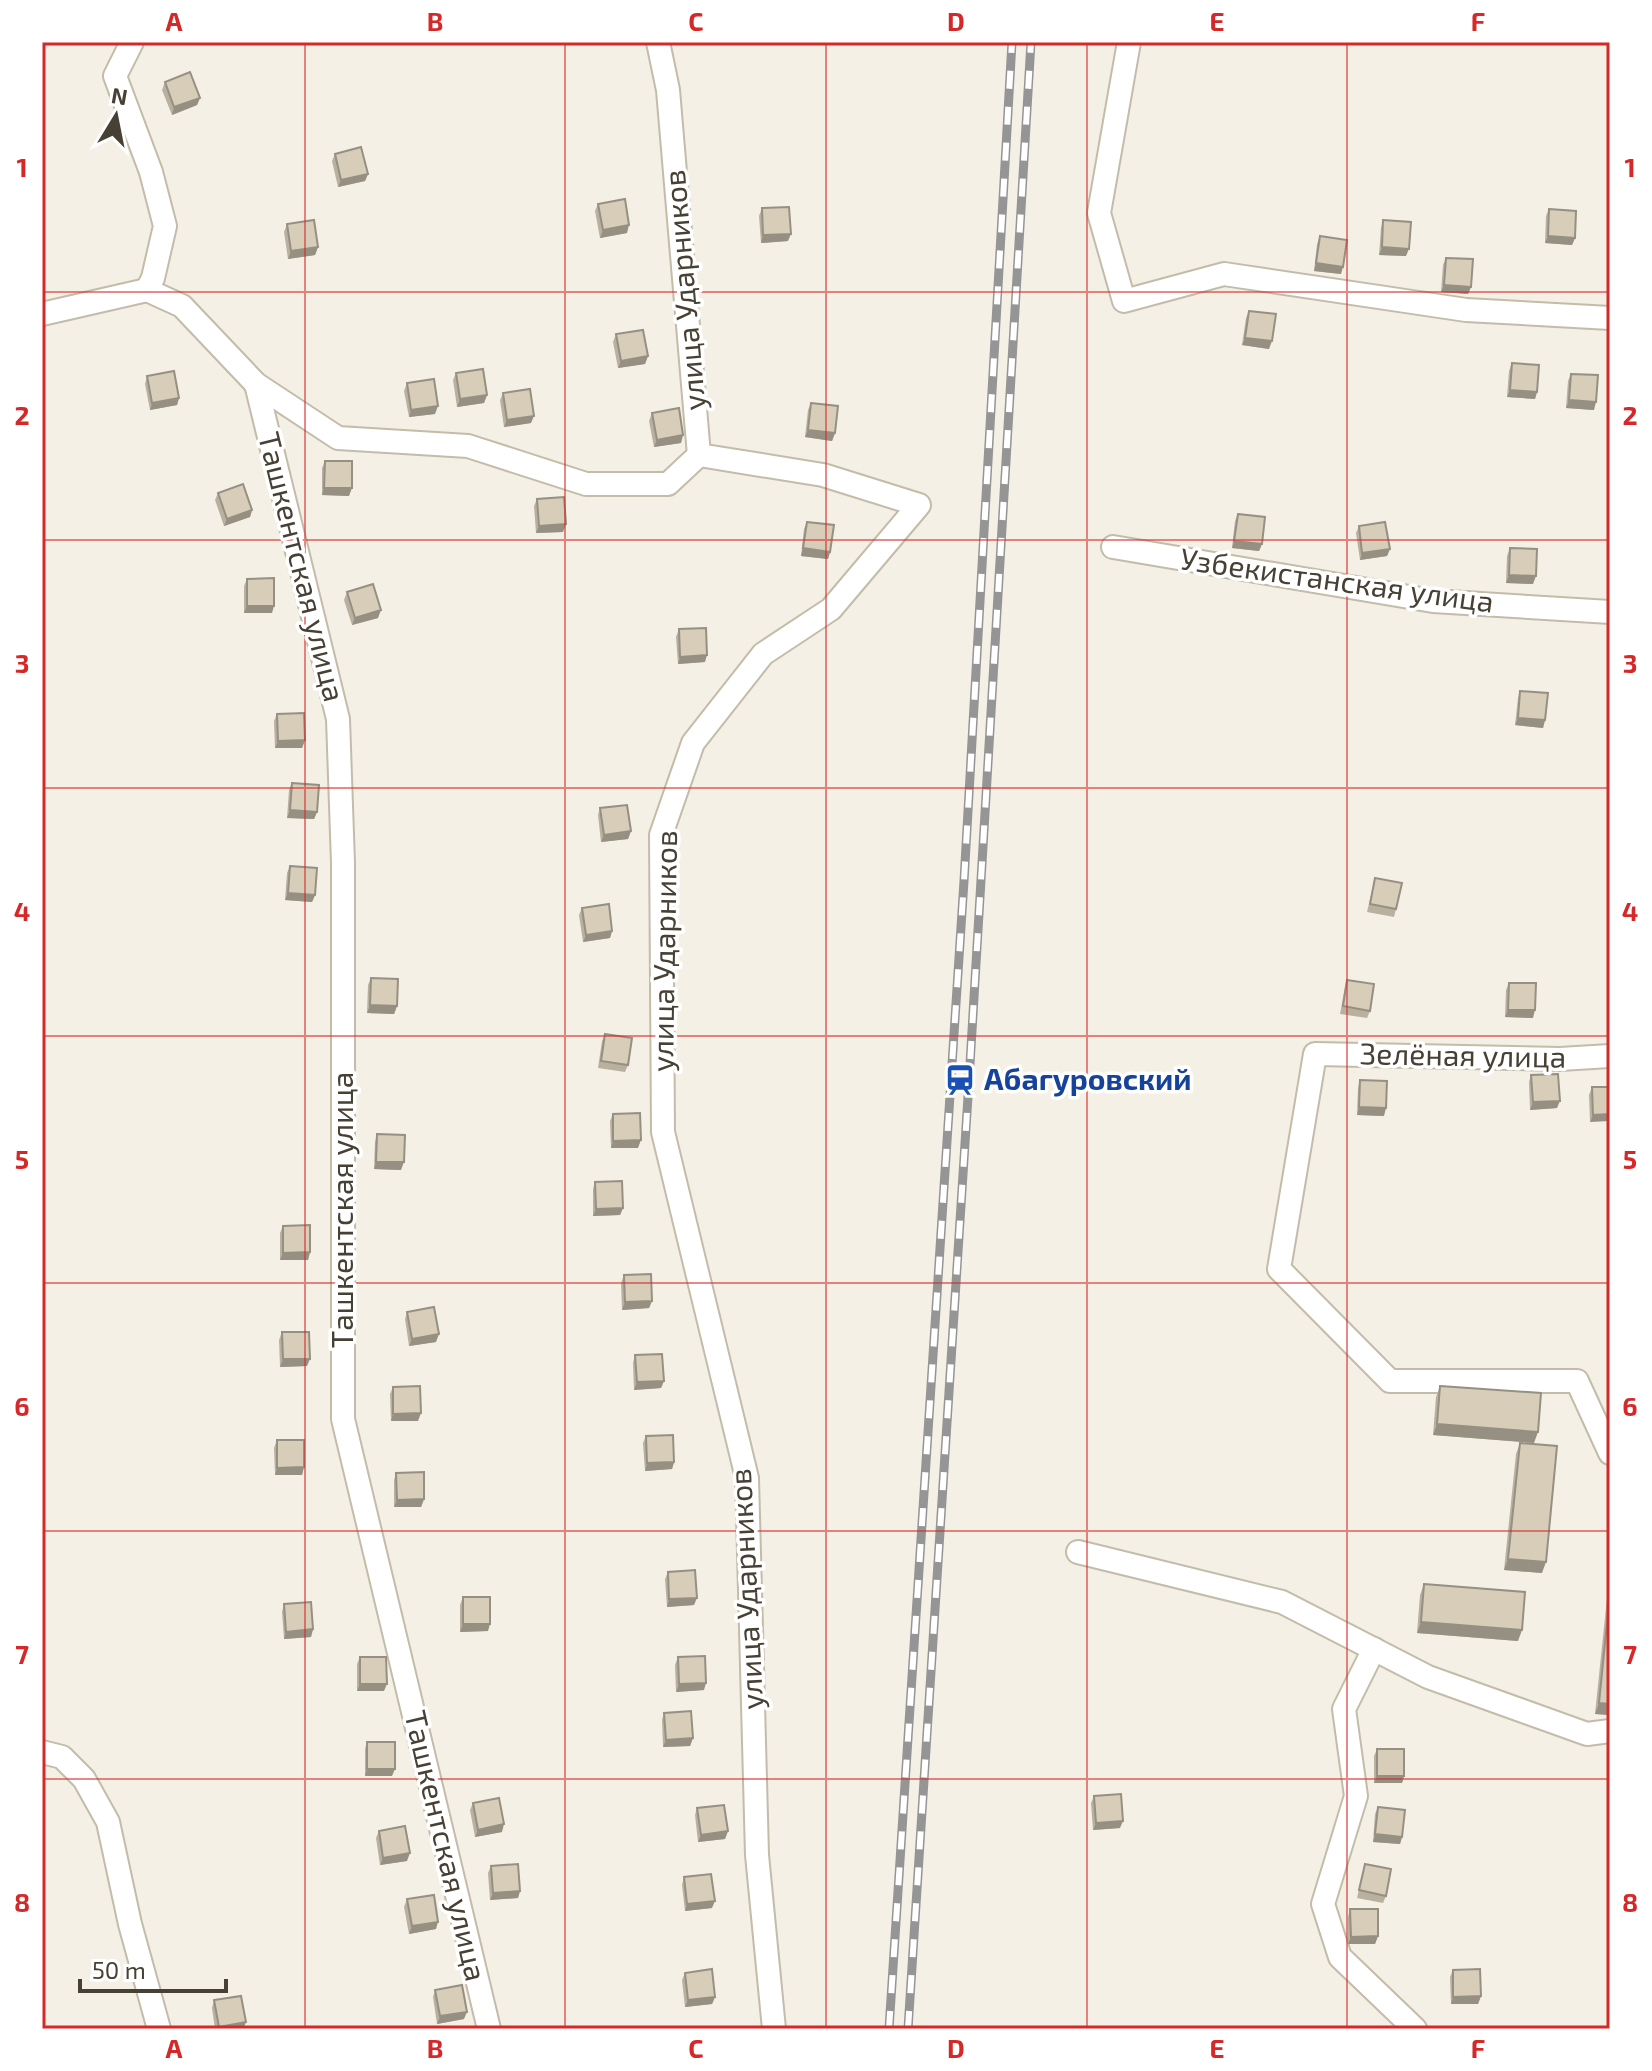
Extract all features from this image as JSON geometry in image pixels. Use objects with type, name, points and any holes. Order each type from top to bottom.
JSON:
[{"type":"street","points":[[132,42],[115,76],[151,172],[165,226],[153,278],[147,290]]},
{"type":"street","name":"улица Ударников","points":[[658,42],[668,90],[699,455],[823,475],[919,505],[831,609],[763,654],[693,743],[661,835],[663,1132],[747,1478],[757,1855],[774,2029]]},
{"type":"street","points":[[1129,42],[1099,213],[1124,301],[1224,274],[1466,310],[1610,318]]},
{"type":"street","points":[[42,314],[147,290],[182,306],[256,384],[338,438],[468,446],[586,484],[668,484],[699,455]]},
{"type":"street","name":"Ташкентская улица","points":[[256,384],[338,719],[343,863],[343,1419],[489,2029]]},
{"type":"street","name":"Узбекистанская улица","points":[[1113,547],[1433,601],[1610,612]]},
{"type":"street","name":"Зелёная улица","points":[[1610,1056],[1560,1059],[1315,1054],[1279,1269],[1390,1381],[1577,1381],[1610,1453]]},
{"type":"street","points":[[1078,1552],[1282,1602],[1428,1677],[1587,1734],[1610,1731]]},
{"type":"street","points":[[1374,1649],[1344,1709],[1356,1796],[1323,1904],[1340,1957],[1415,2029]]},
{"type":"street","points":[[42,1752],[62,1757],[84,1779],[108,1822],[130,1924],[159,2029]]},
{"type":"building","points":[[190,72],[200,98],[174,107],[165,82]]},
{"type":"building","points":[[361,147],[368,174],[341,180],[335,154]]},
{"type":"building","points":[[625,199],[629,225],[603,230],[598,204]]},
{"type":"building","points":[[789,207],[791,234],[763,235],[762,208]]},
{"type":"building","points":[[1549,209],[1576,211],[1575,238],[1548,236]]},
{"type":"building","points":[[314,220],[318,247],[291,251],[287,224]]},
{"type":"building","points":[[1383,220],[1411,222],[1409,249],[1382,247]]},
{"type":"building","points":[[1320,236],[1347,240],[1343,267],[1316,263]]},
{"type":"building","points":[[1446,258],[1473,259],[1471,287],[1444,285]]},
{"type":"building","points":[[1249,311],[1276,314],[1272,341],[1245,338]]},
{"type":"building","points":[[643,330],[648,356],[621,361],[616,334]]},
{"type":"building","points":[[1512,363],[1539,365],[1537,392],[1510,390]]},
{"type":"building","points":[[483,369],[487,395],[460,399],[456,373]]},
{"type":"building","points":[[174,371],[179,398],[152,403],[147,376]]},
{"type":"building","points":[[1571,374],[1598,375],[1596,402],[1569,400]]},
{"type":"building","points":[[434,379],[438,406],[411,410],[407,383]]},
{"type":"building","points":[[530,389],[534,416],[507,420],[503,393]]},
{"type":"building","points":[[811,403],[838,406],[835,433],[808,430]]},
{"type":"building","points":[[679,408],[683,435],[657,440],[652,413]]},
{"type":"building","points":[[325,461],[352,461],[352,488],[324,488]]},
{"type":"building","points":[[243,484],[252,510],[227,519],[218,493]]},
{"type":"building","points":[[564,497],[566,524],[539,526],[537,499]]},
{"type":"building","points":[[1238,514],[1265,517],[1262,544],[1234,541]]},
{"type":"building","points":[[807,522],[834,525],[830,552],[803,548]]},
{"type":"building","points":[[1385,522],[1390,549],[1362,553],[1359,526]]},
{"type":"building","points":[[1510,548],[1537,549],[1536,576],[1509,575]]},
{"type":"building","points":[[274,578],[274,606],[247,606],[247,579]]},
{"type":"building","points":[[373,584],[381,610],[355,618],[347,592]]},
{"type":"building","points":[[706,628],[707,655],[680,657],[679,629]]},
{"type":"building","points":[[1520,691],[1548,693],[1545,720],[1518,718]]},
{"type":"building","points":[[304,713],[305,740],[278,741],[277,714]]},
{"type":"building","points":[[292,783],[319,785],[317,812],[290,810]]},
{"type":"building","points":[[627,805],[631,831],[604,835],[600,808]]},
{"type":"building","points":[[290,866],[317,868],[315,895],[288,893]]},
{"type":"building","points":[[1375,878],[1402,883],[1396,909],[1370,904]]},
{"type":"building","points":[[609,904],[612,931],[586,935],[582,908]]},
{"type":"building","points":[[371,978],[398,979],[397,1006],[370,1005]]},
{"type":"building","points":[[1347,980],[1374,984],[1370,1011],[1343,1006]]},
{"type":"building","points":[[1509,983],[1536,983],[1535,1010],[1508,1010]]},
{"type":"building","points":[[605,1034],[632,1038],[628,1065],[601,1061]]},
{"type":"building","points":[[1558,1074],[1560,1101],[1533,1102],[1531,1075]]},
{"type":"building","points":[[1360,1080],[1387,1081],[1386,1108],[1359,1107]]},
{"type":"building","points":[[1592,1087],[1610,1087],[1610,1114],[1593,1115]]},
{"type":"building","points":[[640,1113],[641,1140],[613,1141],[613,1114]]},
{"type":"building","points":[[377,1134],[405,1135],[404,1162],[376,1162]]},
{"type":"building","points":[[622,1181],[623,1208],[596,1209],[595,1182]]},
{"type":"building","points":[[310,1225],[310,1252],[283,1253],[283,1226]]},
{"type":"building","points":[[651,1274],[652,1301],[625,1302],[624,1275]]},
{"type":"building","points":[[434,1307],[439,1334],[412,1339],[407,1312]]},
{"type":"building","points":[[282,1332],[309,1332],[310,1359],[283,1359]]},
{"type":"building","points":[[662,1354],[664,1381],[637,1382],[635,1355]]},
{"type":"building","points":[[420,1386],[421,1413],[393,1414],[393,1387]]},
{"type":"building","points":[[1440,1386],[1541,1393],[1538,1432],[1437,1424]]},
{"type":"building","points":[[673,1435],[674,1462],[647,1463],[646,1436]]},
{"type":"building","points":[[277,1440],[304,1440],[304,1467],[277,1468]]},
{"type":"building","points":[[1520,1443],[1557,1446],[1546,1562],[1508,1559]]},
{"type":"building","points":[[424,1472],[424,1499],[397,1500],[396,1473]]},
{"type":"building","points":[[695,1570],[697,1598],[669,1599],[668,1572]]},
{"type":"building","points":[[1424,1584],[1525,1592],[1522,1630],[1421,1622]]},
{"type":"building","points":[[1610,1593],[1610,1704],[1599,1703]]},
{"type":"building","points":[[463,1597],[490,1597],[490,1624],[463,1624]]},
{"type":"building","points":[[311,1602],[313,1629],[286,1632],[284,1604]]},
{"type":"building","points":[[705,1656],[706,1683],[679,1684],[678,1657]]},
{"type":"building","points":[[360,1657],[386,1657],[387,1684],[360,1684]]},
{"type":"building","points":[[691,1711],[693,1738],[666,1740],[664,1713]]},
{"type":"building","points":[[367,1742],[395,1742],[395,1769],[367,1769]]},
{"type":"building","points":[[1377,1749],[1404,1749],[1404,1776],[1377,1776]]},
{"type":"building","points":[[1121,1794],[1123,1821],[1096,1823],[1094,1796]]},
{"type":"building","points":[[499,1798],[504,1824],[478,1830],[473,1803]]},
{"type":"building","points":[[724,1805],[728,1831],[701,1835],[697,1808]]},
{"type":"building","points":[[1378,1807],[1405,1810],[1402,1837],[1375,1834]]},
{"type":"building","points":[[405,1826],[410,1853],[383,1858],[379,1831]]},
{"type":"building","points":[[518,1864],[520,1891],[493,1893],[491,1866]]},
{"type":"building","points":[[1365,1864],[1391,1869],[1386,1896],[1359,1890]]},
{"type":"building","points":[[711,1874],[715,1901],[687,1904],[684,1877]]},
{"type":"building","points":[[434,1895],[438,1922],[412,1926],[407,1899]]},
{"type":"building","points":[[1350,1909],[1378,1909],[1378,1936],[1351,1937]]},
{"type":"building","points":[[712,1969],[715,1997],[688,2000],[685,1973]]},
{"type":"building","points":[[1480,1969],[1481,1996],[1453,1997],[1453,1970]]},
{"type":"building","points":[[462,1985],[467,2012],[440,2016],[435,1990]]},
{"type":"building","points":[[241,1996],[246,2022],[219,2027],[214,2000]]},
{"type":"railway","points":[[889,2029],[964,881],[1012,42]]},
{"type":"railway","points":[[908,2029],[1031,42]]},
{"type":"place","name":"Абагуровский","points":[[960,1080]]}]
